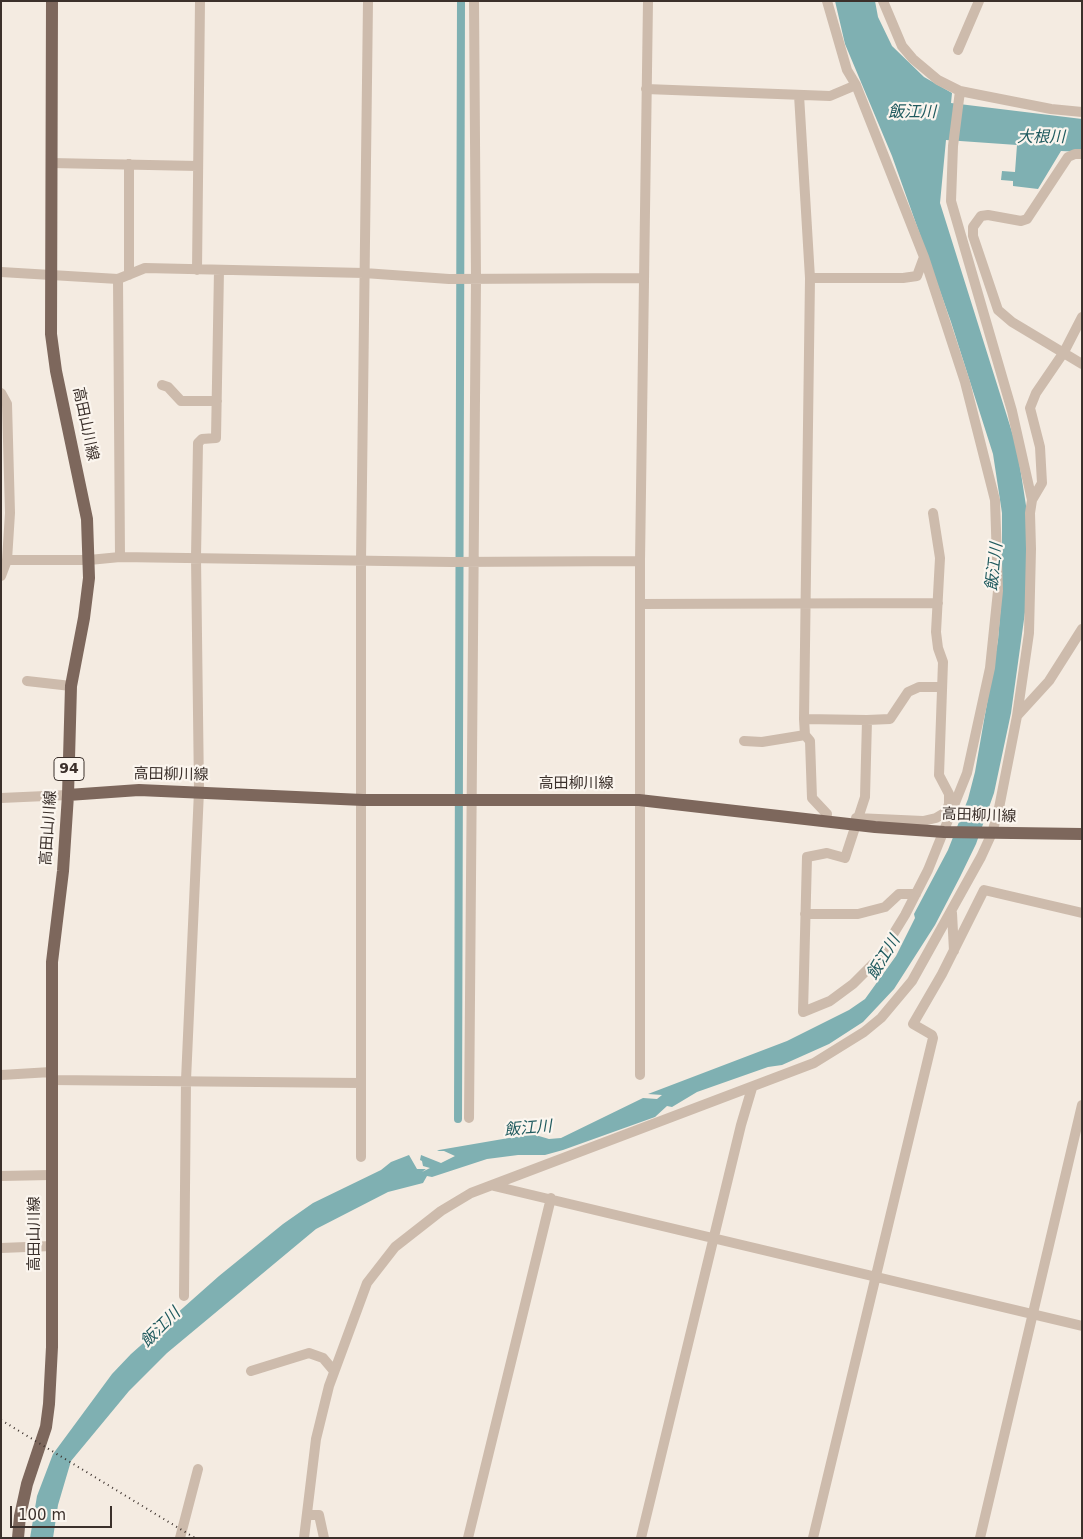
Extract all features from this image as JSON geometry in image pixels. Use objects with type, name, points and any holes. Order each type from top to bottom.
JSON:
[{"type":"main road","name":"高田山川線","points":[[18,1538],[22,1508],[46,1427],[49,1404],[52,1346],[52,962],[63,871],[68,795],[71,686],[84,618],[89,560],[87,519],[56,371],[51,334],[52,1]]},
{"type":"main road","name":"高田柳川線","points":[[68,795],[139,790],[199,791],[362,800],[639,800],[826,822],[855,821],[944,832],[1082,834]]},
{"type":"street","points":[[197,270],[200,1]]},
{"type":"street","points":[[361,1156],[361,561],[368,1]]},
{"type":"street","points":[[469,1118],[474,1]]},
{"type":"street","points":[[640,1075],[640,561],[648,1]]},
{"type":"street","points":[[827,1],[837,41],[847,70],[856,85],[924,257],[981,441],[995,500],[998,591],[990,668],[967,773],[944,832],[916,894],[878,959],[853,984],[830,1001],[803,1012],[807,857],[827,853],[845,858],[855,821],[865,797],[867,720]]},
{"type":"street","points":[[883,1],[895,31],[907,52],[938,80],[959,93],[1051,109],[1082,112]]},
{"type":"street","points":[[958,50],[979,1]]},
{"type":"street","points":[[646,89],[830,96],[856,85]]},
{"type":"street","points":[[304,1538],[316,1439],[334,1371],[359,1300],[381,1262],[396,1247],[441,1211],[471,1193],[814,1063],[857,1036],[881,1018],[912,981],[952,912],[990,833],[1017,716],[1029,633],[1030,513],[1032,500],[1012,411],[951,200],[953,146],[959,93]]},
{"type":"street","points":[[799,95],[810,278],[804,719],[805,735],[810,741],[812,798],[827,814],[826,822]]},
{"type":"street","points":[[1082,154],[1075,154],[1068,158],[1027,219],[1021,221],[988,214],[981,216],[973,227],[973,236],[998,310],[1012,322],[1082,364]]},
{"type":"street","points":[[52,163],[198,166]]},
{"type":"street","points":[[129,164],[129,275]]},
{"type":"street","points":[[810,278],[903,278],[917,276],[924,257]]},
{"type":"street","points":[[1,272],[118,279],[145,268],[364,273],[449,279],[644,278]]},
{"type":"street","points":[[184,1296],[186,1080],[199,791],[196,558],[198,443],[202,439],[216,438],[220,270]]},
{"type":"street","points":[[118,279],[120,557]]},
{"type":"street","points":[[1032,500],[1042,483],[1040,447],[1030,408],[1036,393],[1064,352],[1082,317]]},
{"type":"street","points":[[162,385],[168,387],[181,400],[217,401]]},
{"type":"street","points":[[1,393],[7,404],[4,427],[10,513],[1,576]]},
{"type":"street","points":[[855,821],[923,821],[936,818],[946,812],[949,794],[939,776],[943,662],[938,648],[936,632],[940,558],[933,513]]},
{"type":"street","points":[[4,564],[120,557],[452,562],[640,561]]},
{"type":"street","points":[[640,604],[938,603]]},
{"type":"street","points":[[1017,716],[1049,681],[1082,629]]},
{"type":"street","points":[[27,681],[71,686]]},
{"type":"street","points":[[804,719],[890,719],[908,692],[918,686],[941,687]]},
{"type":"street","points":[[744,741],[762,742],[805,735]]},
{"type":"street","points":[[1,798],[68,795]]},
{"type":"street","points":[[813,1538],[933,1038],[932,1035],[914,1024],[954,951],[984,890],[1082,913]]},
{"type":"street","points":[[806,914],[858,914],[885,907],[899,894],[916,894]]},
{"type":"street","points":[[952,912],[954,951]]},
{"type":"street","points":[[1,1075],[361,1083]]},
{"type":"street","points":[[641,1538],[741,1125],[752,1088]]},
{"type":"street","points":[[980,1538],[1082,1105]]},
{"type":"street","points":[[1,1176],[51,1175]]},
{"type":"street","points":[[493,1186],[551,1198],[1082,1326]]},
{"type":"street","points":[[468,1538],[551,1198]]},
{"type":"street","points":[[1,1248],[52,1246]]},
{"type":"street","points":[[251,1371],[309,1353],[324,1358],[334,1371]]},
{"type":"street","points":[[180,1538],[198,1469]]},
{"type":"street","points":[[307,1515],[319,1515],[324,1538]]},
{"type":"water","name":"飯江川","points":[[835,1],[875,1],[878,17],[892,46],[924,77],[952,93],[951,103],[1082,119],[1082,152],[1061,151],[1038,189],[1013,186],[1013,181],[1001,180],[1002,171],[1015,172],[1017,145],[946,140],[940,203],[1017,448],[1027,512],[1026,605],[1011,713],[994,793],[976,844],[935,925],[894,989],[863,1022],[829,1044],[782,1065],[768,1067],[697,1092],[672,1107],[667,1106],[655,1117],[563,1150],[545,1155],[518,1155],[487,1159],[432,1177],[427,1176],[423,1183],[388,1192],[316,1229],[167,1353],[129,1391],[71,1461],[58,1505],[53,1538],[30,1538],[37,1496],[53,1454],[112,1374],[131,1354],[219,1276],[283,1224],[313,1203],[381,1170],[391,1162],[409,1155],[417,1169],[426,1169],[422,1172],[430,1168],[423,1166],[420,1160],[421,1155],[441,1163],[455,1156],[444,1151],[437,1151],[439,1150],[532,1134],[549,1139],[561,1138],[643,1098],[657,1099],[662,1095],[648,1094],[787,1041],[849,1010],[865,999],[896,956],[915,918],[914,914],[948,850],[968,799],[975,772],[998,640],[1002,590],[1002,513],[993,454],[951,322],[892,156],[845,44]]},
{"type":"waterway","points":[[458,1119],[461,1]]},
{"type":"railway","points":[[1,1420],[195,1538]]},
{"type":"water label","name":"大根川","points":[[1041,138]]}]
